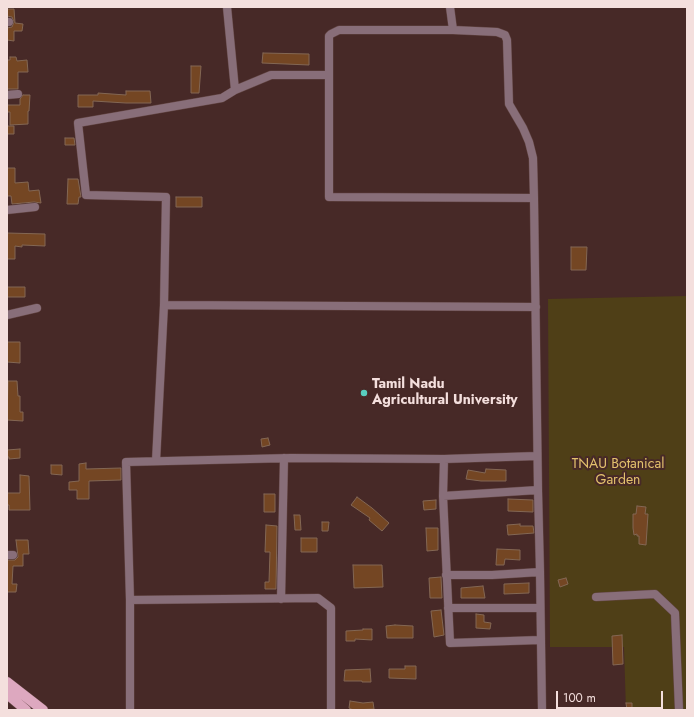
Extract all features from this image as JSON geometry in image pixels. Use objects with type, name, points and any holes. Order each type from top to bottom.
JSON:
[{"type":"main road","points":[[7,682],[43,710]]},
{"type":"main road","points":[[7,694],[26,710]]},
{"type":"street","points":[[227,7],[235,90]]},
{"type":"street","points":[[450,7],[453,30]]},
{"type":"street","points":[[534,198],[329,197],[329,75],[330,36],[333,32],[339,30],[453,30],[497,32],[505,35],[508,47],[509,104],[523,128],[531,151],[534,198],[542,710]]},
{"type":"street","points":[[156,461],[164,305],[166,197],[86,195],[78,123],[222,98],[235,90],[270,76],[329,75]]},
{"type":"street","points":[[7,95],[18,94]]},
{"type":"street","points":[[7,210],[35,207]]},
{"type":"street","points":[[164,305],[536,307]]},
{"type":"street","points":[[7,315],[37,308]]},
{"type":"street","points":[[130,710],[130,600],[126,462],[284,458],[444,459],[537,456]]},
{"type":"street","points":[[281,599],[284,458]]},
{"type":"street","points":[[444,459],[443,496],[450,643],[540,640]]},
{"type":"street","points":[[443,496],[538,490]]},
{"type":"street","points":[[446,575],[492,575],[540,572]]},
{"type":"street","points":[[596,597],[655,594],[675,613],[679,710]]},
{"type":"street","points":[[130,600],[318,598],[331,608],[331,710]]},
{"type":"street","points":[[448,608],[540,608]]},
{"type":"green space","name":"TNAU Botanical Garden","points":[[687,296],[687,710],[626,710],[624,647],[550,647],[548,299]]},
{"type":"building","points":[[7,9],[14,9],[15,23],[23,24],[22,31],[14,31],[14,41],[7,40],[7,28],[12,27],[14,22],[12,17],[7,16]]},
{"type":"building","points":[[263,53],[309,54],[309,65],[262,63]]},
{"type":"building","points":[[10,57],[16,57],[17,61],[27,60],[28,72],[18,72],[18,89],[7,89],[7,60],[10,60]]},
{"type":"building","points":[[191,66],[201,66],[199,93],[191,93]]},
{"type":"building","points":[[126,91],[150,91],[151,103],[93,101],[93,107],[78,107],[78,95],[98,95],[98,93],[126,95]]},
{"type":"building","points":[[23,95],[30,95],[28,124],[10,125],[10,112],[7,112],[7,105],[20,105],[20,99]]},
{"type":"building","points":[[7,126],[14,126],[14,134],[7,134]]},
{"type":"building","points":[[65,138],[74,138],[75,145],[65,145]]},
{"type":"building","points":[[7,168],[15,168],[15,183],[28,182],[29,191],[39,190],[41,203],[34,202],[12,204],[11,196],[7,196]]},
{"type":"building","points":[[68,179],[78,179],[81,197],[79,197],[78,204],[67,204]]},
{"type":"building","points":[[176,197],[202,197],[202,207],[176,207]]},
{"type":"building","points":[[7,233],[45,234],[45,246],[15,246],[15,259],[7,259]]},
{"type":"building","points":[[571,247],[587,247],[586,270],[571,270]]},
{"type":"building","points":[[7,287],[25,287],[25,297],[7,297]]},
{"type":"building","points":[[7,342],[20,342],[20,363],[7,362]]},
{"type":"building","points":[[8,381],[17,381],[18,396],[20,396],[20,412],[23,412],[23,421],[7,420]]},
{"type":"building","points":[[268,438],[270,445],[262,447],[261,439]]},
{"type":"building","points":[[20,449],[20,458],[9,459],[9,457],[7,457],[7,450]]},
{"type":"building","points":[[86,463],[86,469],[121,468],[121,480],[89,481],[89,499],[77,499],[77,490],[69,490],[69,482],[79,481],[79,464]]},
{"type":"building","points":[[51,465],[62,465],[62,475],[51,474]]},
{"type":"building","points":[[486,469],[506,470],[506,481],[481,481],[466,479],[468,470],[485,473]]},
{"type":"building","points":[[20,475],[29,476],[30,510],[9,510],[9,505],[7,505],[7,493],[20,493]]},
{"type":"building","points":[[264,494],[275,494],[275,512],[264,512]]},
{"type":"building","points":[[357,497],[389,523],[382,531],[369,520],[370,518],[351,505]]},
{"type":"building","points":[[508,499],[533,500],[533,512],[508,511]]},
{"type":"building","points":[[436,500],[436,509],[424,510],[423,501]]},
{"type":"building","points":[[637,506],[646,507],[645,514],[648,514],[646,545],[639,544],[639,536],[637,536],[637,534],[634,535],[633,514],[636,514]]},
{"type":"building","points":[[294,515],[300,515],[301,530],[295,530]]},
{"type":"building","points":[[322,522],[329,522],[328,531],[322,531]]},
{"type":"building","points":[[520,524],[520,526],[533,526],[534,533],[508,535],[507,525]]},
{"type":"building","points":[[266,525],[277,526],[276,589],[265,589],[265,582],[269,582],[270,552],[265,552]]},
{"type":"building","points":[[426,528],[438,528],[438,550],[427,551]]},
{"type":"building","points":[[301,538],[317,538],[317,552],[301,552]]},
{"type":"building","points":[[16,540],[28,540],[29,554],[23,554],[23,566],[13,566],[12,584],[17,584],[16,592],[7,592],[7,560],[15,560],[18,557]]},
{"type":"building","points":[[497,549],[520,550],[520,560],[505,559],[504,565],[496,565]]},
{"type":"building","points":[[353,565],[382,565],[383,587],[354,588]]},
{"type":"building","points":[[441,577],[442,598],[430,598],[429,578]]},
{"type":"building","points":[[566,578],[568,584],[560,587],[558,580]]},
{"type":"building","points":[[529,583],[529,593],[504,594],[504,584]]},
{"type":"building","points":[[483,586],[485,598],[461,598],[461,588]]},
{"type":"building","points":[[441,610],[444,635],[434,637],[431,611]]},
{"type":"building","points":[[476,614],[484,615],[484,622],[491,623],[490,629],[476,628]]},
{"type":"building","points":[[386,626],[413,626],[413,638],[387,638]]},
{"type":"building","points":[[372,629],[372,640],[355,639],[355,641],[346,641],[346,631]]},
{"type":"building","points":[[622,635],[623,664],[613,665],[612,636]]},
{"type":"building","points":[[405,666],[416,666],[416,679],[389,678],[389,669],[405,669]]},
{"type":"building","points":[[370,669],[371,682],[344,681],[345,670]]},
{"type":"building","points":[[350,701],[363,703],[373,702],[374,709],[353,710],[349,708]]},
{"type":"building","points":[[626,703],[632,703],[632,710],[627,710]]},
{"type":"place","name":"Tamil Nadu Agricultural University","points":[[364,393]]}]
